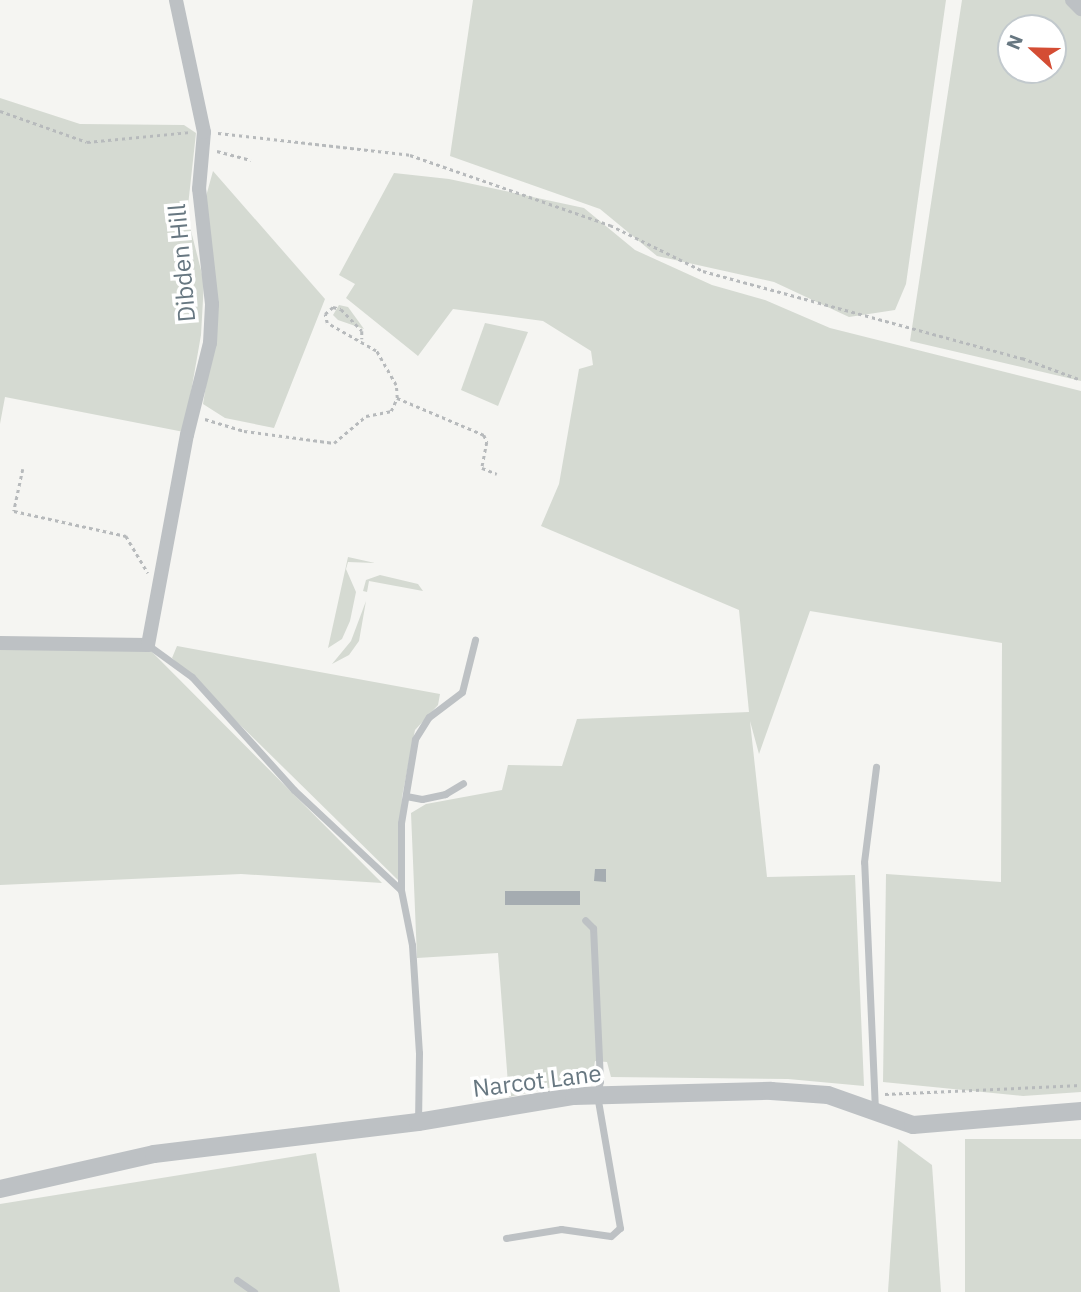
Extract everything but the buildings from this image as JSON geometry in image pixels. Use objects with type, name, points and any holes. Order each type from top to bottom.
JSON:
[{"type":"street","name":"Dibden Hill","points":[[148,645],[193,413],[210,343],[212,304],[199,190],[204,132],[176,0]]},
{"type":"street","points":[[1072,0],[1081,9]]},
{"type":"street","points":[[0,643],[148,645]]},
{"type":"street","name":"Narcot Lane","points":[[0,1189],[154,1154],[418,1122],[597,1096],[771,1091],[828,1095],[913,1125],[1081,1111]]},
{"type":"lane","points":[[418,1122],[419,1053],[412,944],[401,890],[406,796],[420,726],[462,692],[475,640]]},
{"type":"lane","points":[[148,645],[192,677],[294,790],[401,890]]},
{"type":"lane","points":[[875,1111],[864,862],[876,767]]},
{"type":"lane","points":[[406,796],[422,799],[445,794],[463,783]]},
{"type":"lane","points":[[506,1238],[561,1229],[608,1236],[618,1231],[597,1096],[600,1081],[593,928],[585,920]]},
{"type":"lane","points":[[237,1280],[254,1292]]},
{"type":"path","points":[[0,111],[88,142],[204,132],[410,155],[610,225],[703,271],[1022,358],[1081,380]]},
{"type":"path","points":[[204,147],[251,160]]},
{"type":"path","points":[[193,413],[244,431],[334,443],[366,416],[391,411],[397,398],[396,385],[388,370],[362,339],[327,323],[325,314],[333,307],[341,309],[362,331],[362,339]]},
{"type":"path","points":[[397,398],[484,435],[487,442],[482,468],[496,474]]},
{"type":"path","points":[[23,469],[14,511],[126,536],[158,592]]},
{"type":"shaded area","points":[[473,0],[946,0],[906,284],[895,310],[849,317],[774,282],[657,256],[600,209],[450,156]]},
{"type":"shaded area","points":[[962,0],[1072,0],[1081,9],[1081,381],[910,341]]},
{"type":"shaded area","points":[[0,98],[80,124],[184,125],[196,133],[187,215],[204,282],[201,335],[184,432],[5,397],[0,424]]},
{"type":"shaded area","points":[[213,171],[325,299],[274,428],[225,418],[203,404],[214,335],[205,200]]},
{"type":"shaded area","points":[[394,173],[449,179],[584,208],[635,250],[712,285],[765,300],[830,328],[1081,391],[1081,1092],[1023,1096],[883,1082],[886,874],[1001,882],[1002,643],[810,611],[759,754],[750,721],[767,877],[855,875],[864,1086],[788,1079],[611,1077],[607,1062],[595,1061],[592,1078],[509,1097],[498,953],[417,958],[411,813],[426,804],[502,790],[508,765],[562,766],[577,719],[749,712],[739,610],[541,526],[559,484],[579,369],[593,365],[591,351],[543,321],[453,309],[418,356],[346,298],[355,284],[339,275]]},
{"type":"shaded area","points":[[339,305],[348,307],[364,329],[338,320],[333,315]]},
{"type":"shaded area","points":[[485,323],[528,332],[498,406],[461,390]]},
{"type":"shaded area","points":[[348,557],[375,563],[348,562],[346,569],[356,592],[350,621],[342,639],[328,648]]},
{"type":"shaded area","points":[[380,575],[418,584],[423,591],[369,581],[367,592],[363,591],[366,580]]},
{"type":"shaded area","points":[[366,601],[359,641],[349,655],[332,664],[351,641]]},
{"type":"shaded area","points":[[177,646],[440,694],[438,705],[415,730],[402,797],[399,881],[172,658]]},
{"type":"shaded area","points":[[0,649],[149,649],[382,883],[241,874],[0,885]]},
{"type":"shaded area","points":[[965,1139],[1081,1139],[1081,1292],[965,1292]]},
{"type":"shaded area","points":[[898,1140],[932,1165],[941,1292],[888,1292]]},
{"type":"shaded area","points":[[316,1153],[340,1292],[0,1292],[0,1204]]}]
